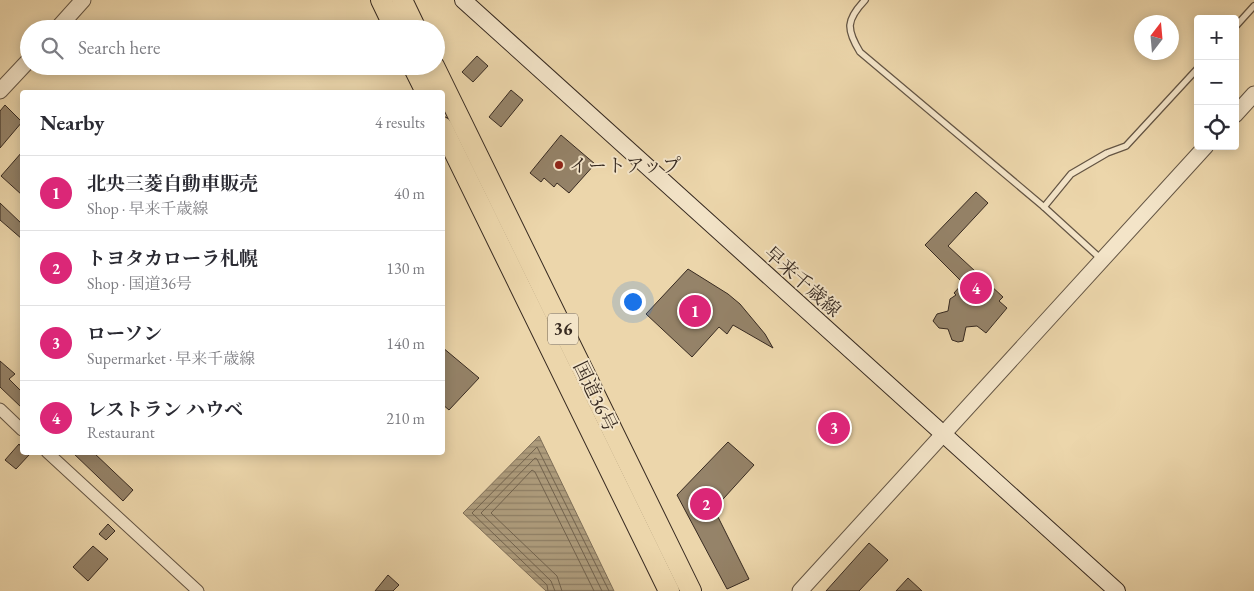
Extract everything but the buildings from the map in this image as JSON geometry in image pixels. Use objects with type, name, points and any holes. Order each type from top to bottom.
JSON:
[{"type":"highway","points":[[381,0],[391,20]]},
{"type":"highway","points":[[402,0],[412,20]]},
{"type":"highway","points":[[418,75],[425,90]]},
{"type":"highway","name":"国道36号","points":[[438,75],[691,591]]},
{"type":"highway","name":"国道36号","points":[[445,133],[669,591]]},
{"type":"main road","name":"早来千歳線","points":[[463,0],[1117,591]]},
{"type":"street","points":[[65,20],[83,0]]},
{"type":"street","points":[[0,91],[20,70]]},
{"type":"street","points":[[1239,111],[1254,94]]},
{"type":"street","points":[[800,591],[1202,150]]},
{"type":"street","points":[[0,409],[20,428]]},
{"type":"street","points":[[50,455],[198,591]]},
{"type":"lane","points":[[865,0],[851,19],[849,35],[860,52],[1044,206],[1102,260]]},
{"type":"lane","points":[[1239,23],[1254,6]]},
{"type":"lane","points":[[1044,206],[1071,174],[1107,152],[1126,146],[1194,72]]},
{"type":"water","points":[[539,436],[614,591],[546,591],[463,513]]},
{"type":"place","name":"イートアップ","points":[[559,165]]},
{"type":"place","name":"レストラン ハウベ","points":[[976,288]]},
{"type":"place","name":"北央三菱自動車販売","points":[[695,311]]},
{"type":"place","name":"ローソン","points":[[834,428]]},
{"type":"place","name":"トヨタカローラ札幌","points":[[706,504]]}]
